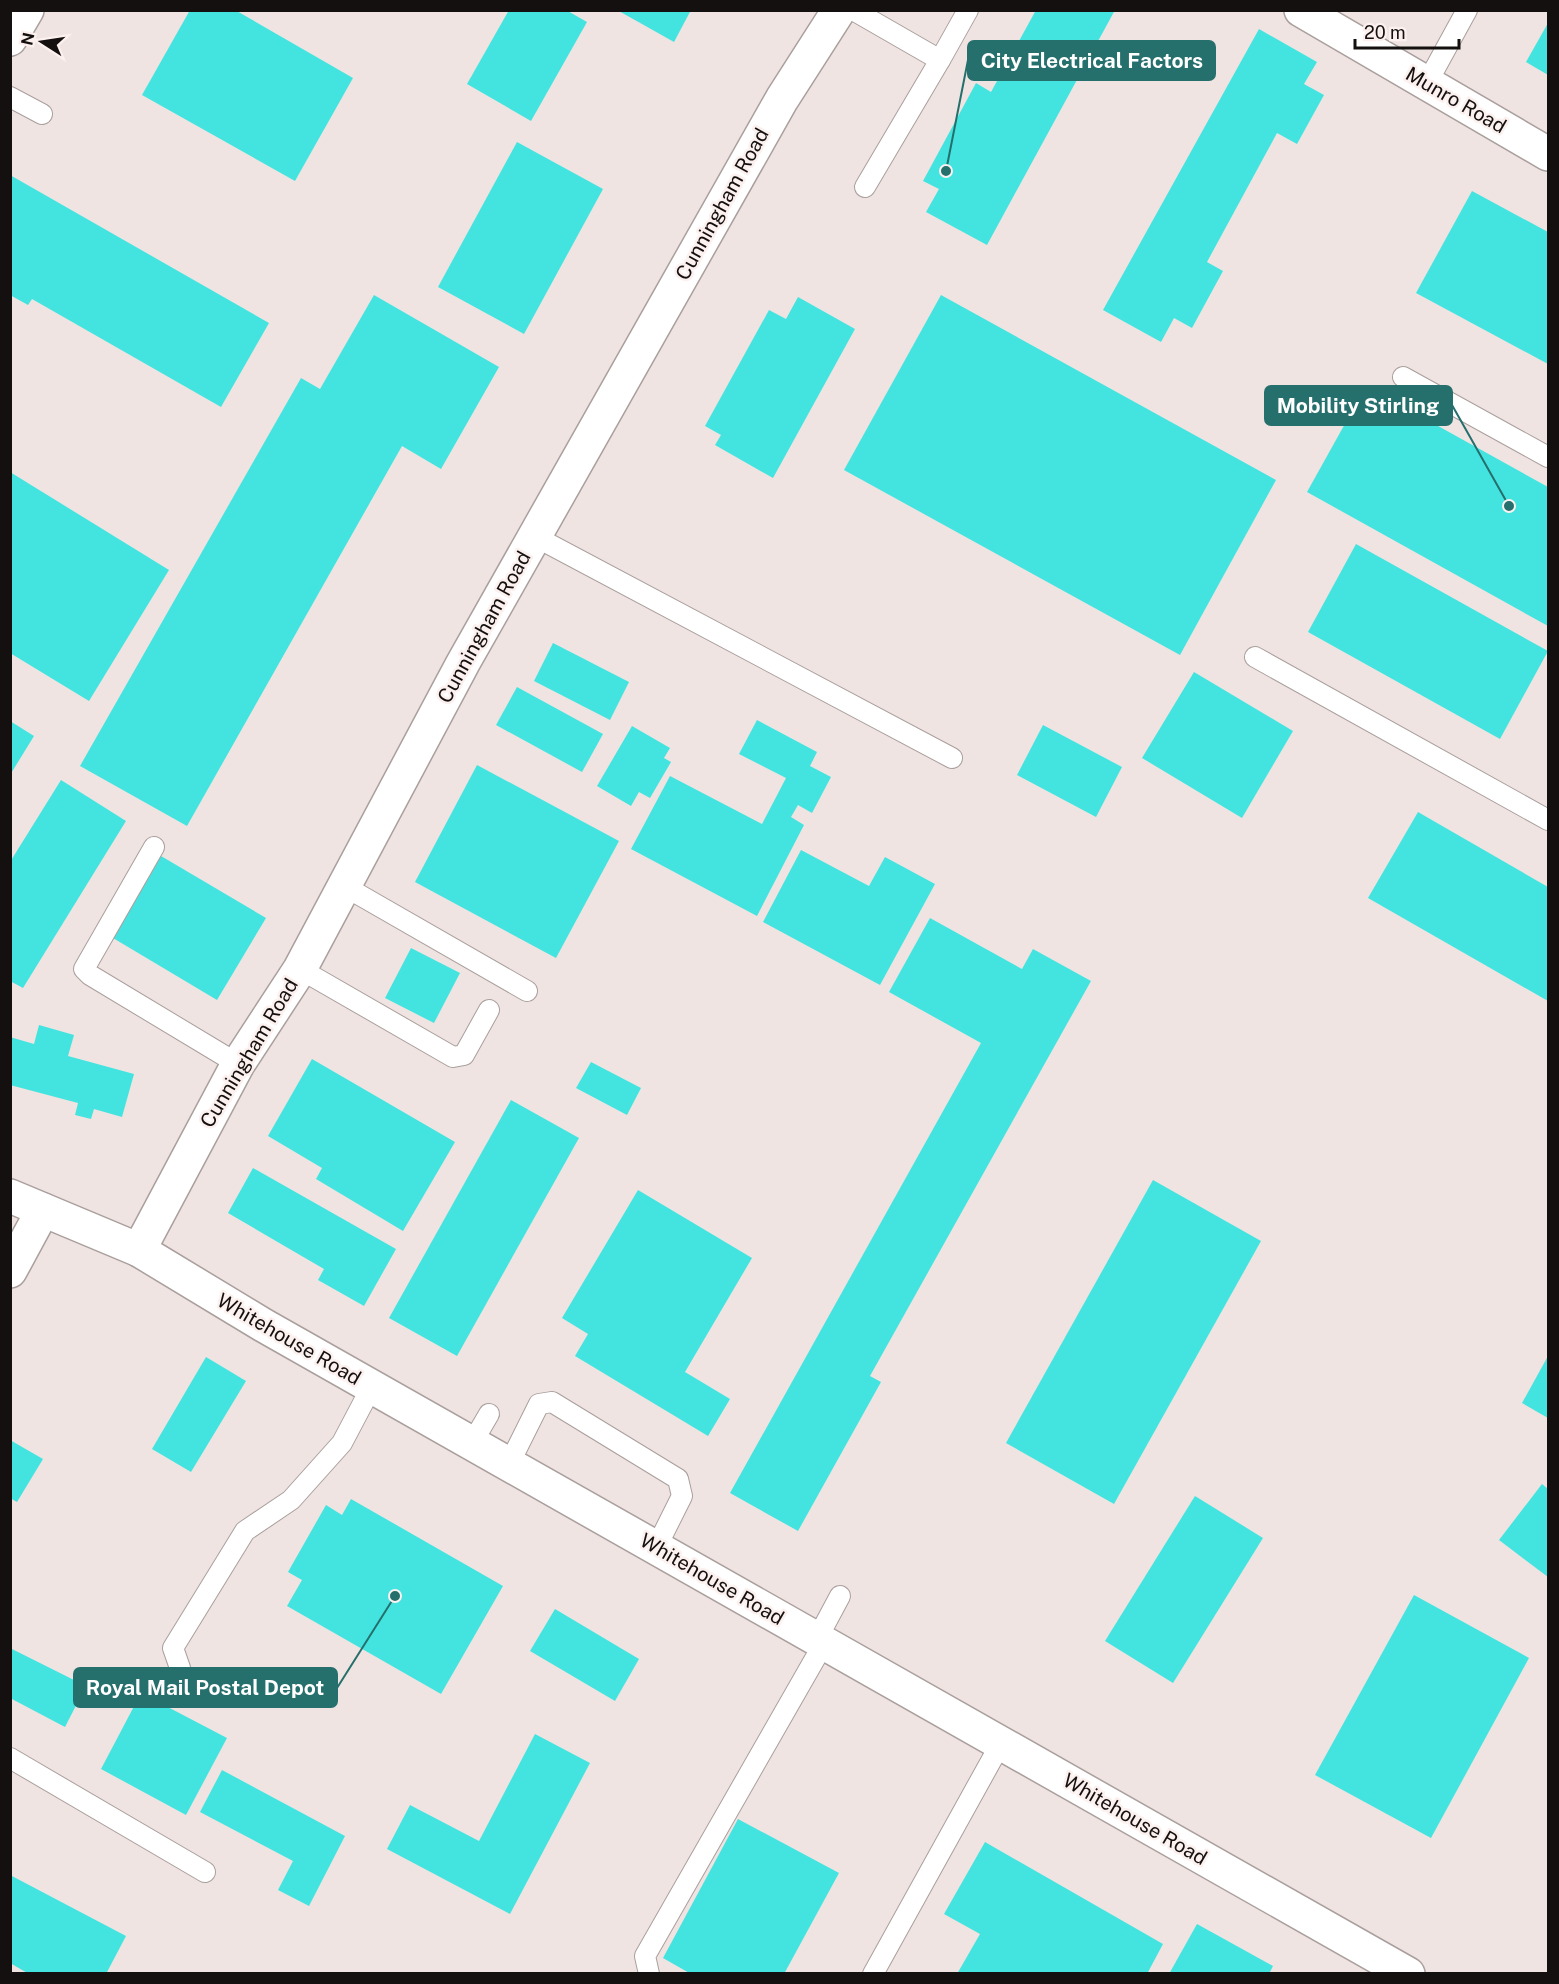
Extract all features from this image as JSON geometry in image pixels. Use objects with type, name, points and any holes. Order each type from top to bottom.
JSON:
[{"type":"street","points":[[10,39],[27,10]]},
{"type":"street","name":"Cunningham Road","points":[[139,1250],[238,1064],[300,969],[463,663],[534,536],[782,99],[839,10]]},
{"type":"street","name":"Munro Road","points":[[1301,10],[1548,154]]},
{"type":"street","name":"Whitehouse Road","points":[[10,1196],[139,1250],[372,1386],[1408,1974]]},
{"type":"street","points":[[10,1271],[43,1210]]},
{"type":"lane","points":[[853,10],[940,60]]},
{"type":"lane","points":[[865,187],[968,10]]},
{"type":"lane","points":[[1427,83],[1467,10]]},
{"type":"lane","points":[[10,97],[42,114]]},
{"type":"lane","points":[[1403,376],[1548,457]]},
{"type":"lane","points":[[534,536],[952,758]]},
{"type":"lane","points":[[1255,657],[1548,820]]},
{"type":"lane","points":[[154,847],[84,969],[90,975],[238,1064]]},
{"type":"lane","points":[[344,886],[527,991]]},
{"type":"lane","points":[[300,969],[453,1057],[464,1055],[489,1010]]},
{"type":"lane","points":[[180,1668],[173,1648],[246,1531],[291,1500],[342,1443],[372,1386]]},
{"type":"lane","points":[[509,1464],[539,1404],[552,1402],[678,1479],[682,1496],[656,1548]]},
{"type":"lane","points":[[472,1443],[489,1414]]},
{"type":"lane","points":[[649,1974],[645,1956],[820,1641],[840,1596]]},
{"type":"lane","points":[[873,1974],[1001,1743]]},
{"type":"lane","points":[[10,1758],[206,1872]]},
{"type":"building","points":[[190,10],[235,10],[353,78],[295,181],[142,95]]},
{"type":"building","points":[[509,10],[566,10],[587,22],[531,121],[467,84]]},
{"type":"building","points":[[617,10],[691,10],[674,42]]},
{"type":"building","points":[[1036,10],[1115,10],[987,245],[926,212],[939,189],[923,181],[976,83],[991,92]]},
{"type":"building","points":[[1548,23],[1548,75],[1526,62]]},
{"type":"building","points":[[1259,29],[1317,62],[1304,84],[1324,95],[1297,144],[1277,133],[1207,262],[1223,271],[1192,328],[1174,318],[1161,342],[1103,310]]},
{"type":"building","points":[[517,142],[603,189],[524,334],[438,287]]},
{"type":"building","points":[[10,175],[269,323],[221,407],[32,299],[28,305],[10,295]]},
{"type":"building","points":[[1472,191],[1548,232],[1548,364],[1416,293]]},
{"type":"building","points":[[374,295],[499,367],[441,469],[402,446],[187,826],[80,766],[301,378],[320,389]]},
{"type":"building","points":[[941,295],[1276,480],[1180,655],[844,470]]},
{"type":"building","points":[[798,297],[855,329],[773,478],[715,445],[721,435],[705,426],[769,310],[786,319]]},
{"type":"building","points":[[1366,386],[1548,487],[1548,626],[1307,492]]},
{"type":"building","points":[[10,472],[169,570],[89,701],[10,653]]},
{"type":"building","points":[[1356,544],[1548,651],[1500,739],[1308,632]]},
{"type":"building","points":[[553,643],[629,682],[610,720],[534,681]]},
{"type":"building","points":[[1194,672],[1293,731],[1242,818],[1142,758]]},
{"type":"building","points":[[517,687],[603,734],[582,772],[496,725]]},
{"type":"building","points":[[757,720],[817,752],[810,766],[831,777],[812,813],[798,805],[791,817],[804,825],[757,916],[631,849],[670,776],[762,824],[786,778],[739,754]]},
{"type":"building","points":[[10,721],[34,736],[10,775]]},
{"type":"building","points":[[1043,725],[1122,767],[1096,817],[1017,775]]},
{"type":"building","points":[[632,726],[670,748],[664,758],[671,762],[650,798],[639,792],[631,806],[597,786]]},
{"type":"building","points":[[477,765],[619,841],[556,958],[415,882]]},
{"type":"building","points":[[61,780],[126,821],[23,988],[10,981],[10,862]]},
{"type":"building","points":[[1418,812],[1548,887],[1548,1001],[1368,898]]},
{"type":"building","points":[[801,850],[869,886],[885,857],[935,884],[880,985],[763,922]]},
{"type":"building","points":[[161,856],[266,918],[217,1000],[113,938]]},
{"type":"building","points":[[930,918],[1022,969],[1033,949],[1091,981],[870,1376],[881,1382],[798,1531],[730,1493],[981,1043],[889,992]]},
{"type":"building","points":[[411,948],[460,973],[434,1023],[385,998]]},
{"type":"building","points":[[39,1025],[74,1035],[68,1056],[134,1074],[122,1117],[94,1109],[91,1119],[75,1115],[78,1103],[10,1085],[10,1037],[34,1044]]},
{"type":"building","points":[[312,1059],[455,1142],[403,1231],[316,1179],[322,1168],[268,1136]]},
{"type":"building","points":[[591,1062],[641,1088],[627,1115],[576,1088]]},
{"type":"building","points":[[511,1100],[579,1138],[457,1356],[389,1318]]},
{"type":"building","points":[[253,1168],[396,1249],[364,1306],[318,1280],[324,1269],[228,1213]]},
{"type":"building","points":[[1153,1180],[1261,1241],[1114,1504],[1006,1443]]},
{"type":"building","points":[[638,1190],[752,1258],[685,1372],[730,1399],[708,1436],[575,1356],[588,1334],[562,1318]]},
{"type":"building","points":[[1548,1356],[1548,1418],[1522,1403]]},
{"type":"building","points":[[206,1357],[246,1381],[191,1472],[152,1449]]},
{"type":"building","points":[[10,1440],[43,1459],[17,1502],[10,1498]]},
{"type":"building","points":[[1542,1484],[1548,1489],[1548,1577],[1499,1540]]},
{"type":"building","points":[[1195,1496],[1263,1538],[1173,1683],[1105,1641]]},
{"type":"building","points":[[351,1499],[503,1586],[441,1694],[287,1606],[302,1580],[288,1572],[326,1505],[342,1515]]},
{"type":"building","points":[[1414,1595],[1529,1658],[1431,1838],[1315,1775]]},
{"type":"building","points":[[555,1609],[639,1659],[615,1701],[530,1651]]},
{"type":"building","points":[[10,1648],[86,1686],[65,1727],[10,1698]]},
{"type":"building","points":[[141,1693],[227,1738],[186,1815],[101,1769]]},
{"type":"building","points":[[535,1734],[590,1763],[510,1914],[387,1849],[410,1805],[479,1841]]},
{"type":"building","points":[[222,1770],[345,1836],[309,1906],[278,1890],[293,1861],[200,1812]]},
{"type":"building","points":[[738,1819],[839,1873],[784,1974],[691,1974],[663,1958]]},
{"type":"building","points":[[985,1842],[1163,1944],[1147,1974],[957,1974],[980,1934],[944,1914]]},
{"type":"building","points":[[10,1875],[126,1936],[106,1974],[29,1974],[10,1963]]},
{"type":"building","points":[[1197,1924],[1273,1966],[1269,1974],[1169,1974]]},
{"type":"place","name":"City Electrical Factors","points":[[946,171]]},
{"type":"place","name":"Mobility Stirling","points":[[1509,506]]},
{"type":"place","name":"Royal Mail Postal Depot","points":[[395,1596]]}]
